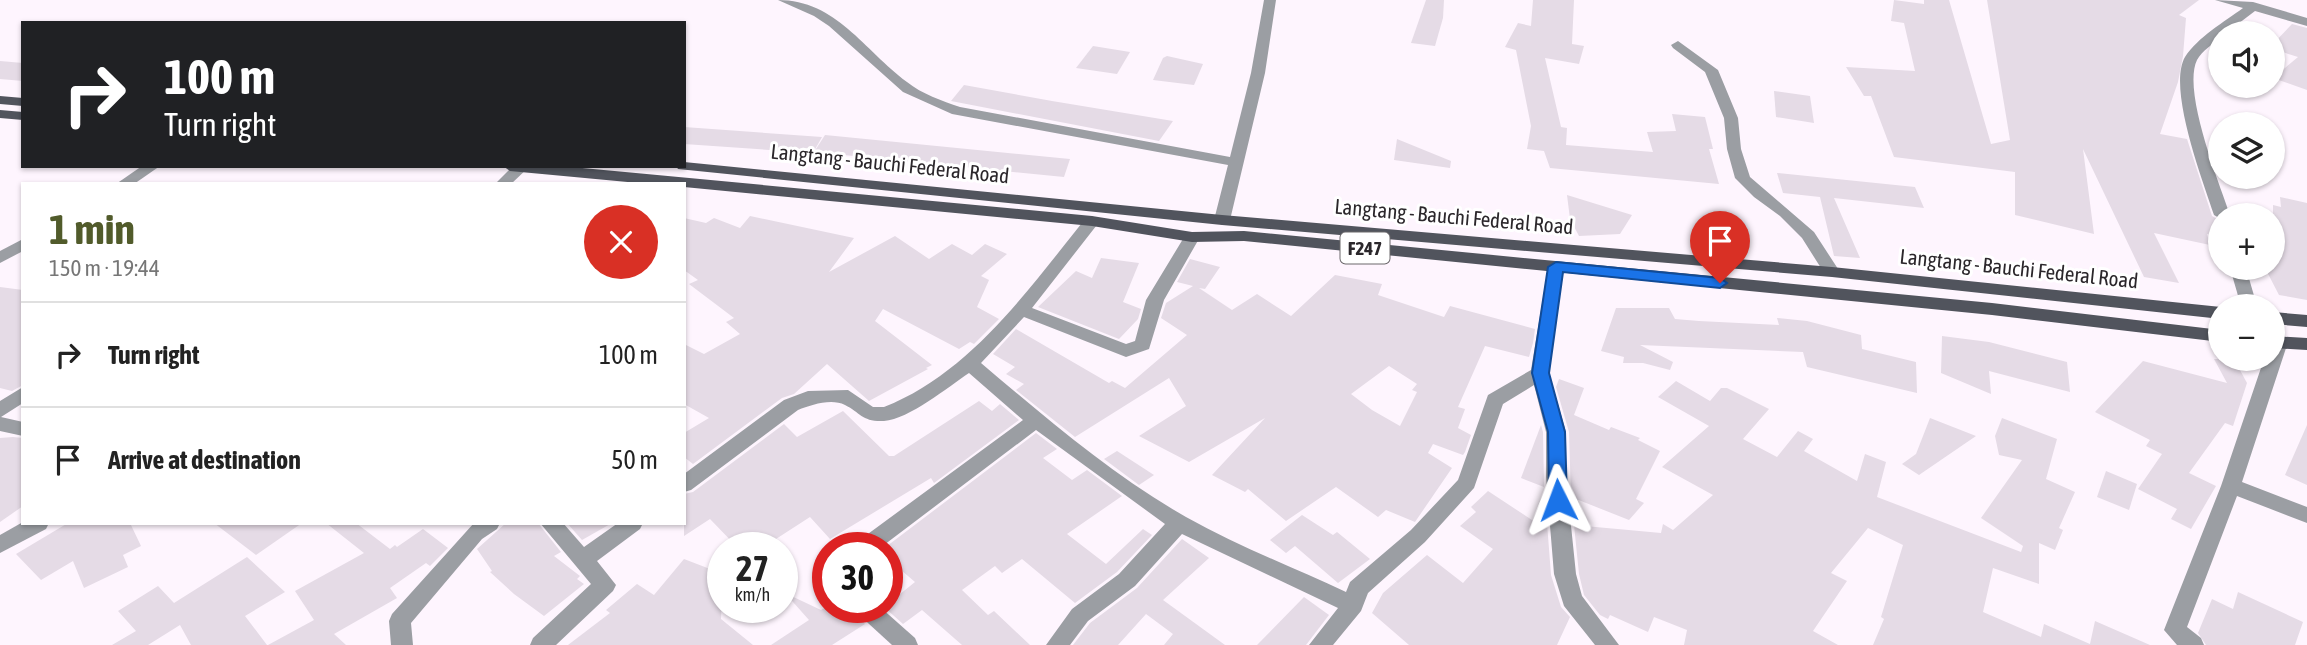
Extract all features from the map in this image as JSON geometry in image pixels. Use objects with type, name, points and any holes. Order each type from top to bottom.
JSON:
[{"type":"main road","points":[[0,100],[21,102]]},
{"type":"main road","points":[[0,114],[21,116]]},
{"type":"main road","name":"F247","points":[[532,168],[676,177],[1092,221],[1192,237],[1244,236],[1992,309],[2208,334]]},
{"type":"main road","name":"Langtang - Bauchi Federal Road","points":[[676,177],[1832,272],[2208,312]]},
{"type":"main road","points":[[2285,319],[2307,321]]},
{"type":"main road","points":[[2285,343],[2307,344]]},
{"type":"street","points":[[784,0],[811,8],[836,24],[902,85],[922,97],[957,111],[1234,162]]},
{"type":"street","points":[[1222,220],[1234,162],[1258,73],[1270,0]]},
{"type":"street","points":[[2221,0],[2253,6],[2307,22]]},
{"type":"street","points":[[2218,203],[2186,96],[2185,71],[2191,59],[2253,6]]},
{"type":"street","points":[[1678,45],[1711,70],[1731,118],[1734,149],[1743,178],[1808,235],[1832,272]]},
{"type":"street","points":[[126,182],[150,168]]},
{"type":"street","points":[[504,182],[515,168]]},
{"type":"street","points":[[686,484],[791,405],[815,396],[848,397],[868,413],[886,414],[901,408],[970,364],[1021,310],[1092,221]]},
{"type":"street","points":[[1021,310],[1126,351],[1138,349],[1143,345],[1155,300],[1192,237]]},
{"type":"street","points":[[0,258],[21,245]]},
{"type":"street","points":[[1556,267],[1540,373],[1556,432],[1556,477],[1565,574],[1572,600],[1608,645]]},
{"type":"street","points":[[970,364],[1036,421],[1114,480],[1180,523],[1353,605]]},
{"type":"street","points":[[2193,645],[2175,630],[2231,486],[2267,371]]},
{"type":"street","points":[[1320,645],[1353,605],[1358,587],[1418,536],[1467,483],[1495,400],[1540,373]]},
{"type":"street","points":[[0,411],[21,395]]},
{"type":"street","points":[[886,532],[1036,421]]},
{"type":"street","points":[[0,424],[21,429]]},
{"type":"street","points":[[2231,486],[2307,515]]},
{"type":"street","points":[[1057,645],[1080,615],[1127,580],[1180,523]]},
{"type":"street","points":[[0,545],[35,525]]},
{"type":"street","points":[[402,645],[400,621],[475,533],[487,525]]},
{"type":"street","points":[[541,645],[605,585],[552,525]]},
{"type":"street","points":[[583,560],[630,525]]},
{"type":"street","points":[[883,623],[907,645]]},
{"type":"building","points":[[1426,0],[1444,0],[1443,18],[1435,46],[1411,43]]},
{"type":"building","points":[[1533,0],[1574,0],[1572,44],[1584,46],[1579,64],[1545,58],[1561,127],[1567,128],[1566,145],[1653,152],[1647,132],[1676,131],[1672,114],[1705,117],[1713,149],[1709,149],[1719,184],[1550,168],[1544,151],[1527,149],[1531,126],[1516,50],[1505,47],[1518,23],[1531,26]]},
{"type":"building","points":[[1894,0],[1924,4],[1924,0],[1949,0],[1991,144],[2010,140],[1987,0],[2199,0],[2179,15],[2186,18],[2183,56],[2178,82],[2160,134],[2187,139],[2208,204],[2208,245],[2154,233],[2179,283],[2144,277],[2083,149],[2094,234],[2015,215],[2015,172],[1894,157],[1871,96],[1864,96],[1846,67],[1915,71],[1904,23],[1891,21]]},
{"type":"building","points":[[2292,24],[2307,28],[2307,90],[2285,82],[2285,68],[2298,57],[2285,53],[2285,31]]},
{"type":"building","points":[[1093,46],[1130,52],[1117,74],[1076,68]]},
{"type":"building","points":[[1167,56],[1203,64],[1194,85],[1153,80],[1163,58]]},
{"type":"building","points":[[0,61],[21,63],[21,81],[0,79]]},
{"type":"building","points":[[964,85],[1173,121],[1159,141],[951,101]]},
{"type":"building","points":[[1774,91],[1810,96],[1814,123],[1776,117]]},
{"type":"building","points":[[686,127],[822,137],[813,153],[686,144]]},
{"type":"building","points":[[825,135],[1070,159],[1064,177],[814,152]]},
{"type":"building","points":[[1397,139],[1451,161],[1450,168],[1394,160]]},
{"type":"building","points":[[1777,173],[1915,187],[1924,208],[1834,198],[1860,258],[1834,256],[1820,197],[1783,193]]},
{"type":"building","points":[[1567,195],[1632,215],[1620,234],[1579,236],[1570,219]]},
{"type":"building","points":[[2280,197],[2307,203],[2307,300],[2278,294],[2271,280],[2285,280],[2285,203],[2281,203]]},
{"type":"building","points":[[750,216],[854,238],[829,272],[895,236],[929,259],[952,244],[972,255],[985,244],[1007,254],[981,276],[989,280],[977,307],[999,319],[974,344],[970,342],[959,349],[883,309],[875,321],[932,365],[926,368],[928,369],[869,401],[827,364],[794,394],[782,398],[693,464],[686,459],[686,432],[709,418],[686,405],[686,345],[704,354],[740,334],[726,322],[734,318],[689,284],[698,280],[686,271],[686,218],[706,223],[714,218],[740,228]]},
{"type":"building","points":[[1101,258],[1139,263],[1123,302],[1141,309],[1138,319],[1119,339],[1038,307],[1076,271],[1092,278]]},
{"type":"building","points":[[1190,259],[1220,267],[1205,289],[1199,288],[1232,310],[1257,294],[1291,316],[1335,275],[1382,284],[1378,295],[1444,317],[1450,306],[1535,329],[1533,343],[1529,357],[1485,346],[1458,407],[1465,409],[1458,428],[1471,435],[1465,452],[1463,455],[1433,444],[1428,453],[1452,468],[1415,522],[1386,510],[1378,517],[1336,487],[1286,521],[1248,489],[1245,492],[1212,475],[1265,418],[1189,462],[1139,436],[1186,406],[1169,378],[1075,437],[1016,390],[1024,384],[1006,374],[1015,367],[993,354],[1016,329],[1109,383],[1112,381],[1125,388],[1187,335],[1161,318],[1166,303],[1193,286],[1177,282]],"holes":[[[1389,366],[1417,384],[1412,390],[1417,392],[1400,426],[1351,394]]]},
{"type":"building","points":[[0,287],[21,290],[21,386],[12,391],[0,388]]},
{"type":"building","points":[[1616,308],[1669,308],[1675,319],[1699,321],[1779,325],[1777,318],[1807,321],[1861,335],[1862,349],[1916,362],[1917,393],[1807,367],[1803,352],[1640,345],[1673,362],[1670,370],[1643,363],[1623,363],[1624,357],[1601,351]]},
{"type":"building","points":[[1942,336],[1989,342],[2067,362],[2070,392],[1989,371],[1991,394],[1941,373]]},
{"type":"building","points":[[2143,361],[2227,383],[2220,371],[2240,371],[2247,383],[2233,426],[2225,423],[2189,473],[2216,486],[2191,529],[2171,519],[2177,509],[2138,489],[2162,454],[2146,446],[2150,440],[2095,412]]},
{"type":"building","points":[[1559,379],[1584,388],[1574,415],[1609,430],[1611,427],[1640,438],[1638,440],[1660,451],[1636,499],[1644,503],[1629,520],[1571,497],[1569,432],[1556,387]]},
{"type":"building","points":[[1676,381],[1710,401],[1721,388],[1727,388],[1769,409],[1743,439],[1777,457],[1798,431],[1813,439],[1804,451],[1857,481],[1865,454],[1886,462],[1877,497],[2021,552],[2023,546],[1981,518],[2022,460],[1999,455],[1995,436],[2002,418],[2057,439],[2046,479],[2075,492],[2059,528],[2063,530],[2055,550],[2039,543],[2039,584],[1993,568],[1983,612],[2041,637],[2044,624],[2090,644],[2095,621],[2150,645],[1873,645],[1884,619],[1881,617],[1903,545],[1868,528],[1831,573],[1847,581],[1813,631],[1838,645],[1684,645],[1687,630],[1654,617],[1648,632],[1610,615],[1608,619],[1600,615],[1584,595],[1574,525],[1661,533],[1663,524],[1673,530],[1713,495],[1662,467],[1709,426],[1658,397]]},
{"type":"building","points":[[979,401],[992,411],[1000,404],[1019,420],[934,483],[931,478],[842,532],[824,532],[810,517],[787,532],[723,532],[710,519],[684,536],[686,494],[693,492],[784,424],[797,437],[843,411],[889,456],[894,456]]},
{"type":"building","points":[[1930,418],[1976,436],[1919,475],[1902,464],[1916,454]]},
{"type":"building","points":[[1541,425],[1543,432],[1544,487],[1521,478]]},
{"type":"building","points":[[2307,425],[2307,485],[2285,475]]},
{"type":"building","points":[[1036,433],[1057,449],[1043,458],[1072,480],[1087,470],[1122,496],[1067,534],[1106,564],[1143,529],[1152,535],[1117,572],[1075,603],[1022,559],[1002,573],[995,566],[962,590],[988,615],[994,611],[1030,645],[962,645],[922,610],[902,623],[903,592],[915,582],[903,572],[903,534]]},
{"type":"building","points":[[0,438],[21,438],[21,507],[0,522]]},
{"type":"building","points":[[1117,451],[1154,475],[1139,485],[1104,459]]},
{"type":"building","points":[[2106,471],[2137,484],[2129,510],[2097,497]]},
{"type":"building","points":[[1488,491],[1535,522],[1547,523],[1551,575],[1561,607],[1570,617],[1557,645],[1409,645],[1372,613],[1383,593],[1427,555],[1463,583],[1493,549],[1460,526],[1476,512],[1471,507]]},
{"type":"building","points":[[1302,515],[1333,535],[1337,532],[1370,559],[1338,583],[1295,546],[1286,553],[1270,540]]},
{"type":"building","points":[[65,525],[131,525],[141,546],[123,555],[128,567],[84,588],[73,561],[41,580],[16,554]]},
{"type":"building","points":[[217,525],[299,525],[256,555]]},
{"type":"building","points":[[329,525],[359,525],[390,549],[423,529],[448,548],[430,566],[426,563],[390,588],[397,598],[334,634],[346,645],[268,645],[314,620],[295,591],[364,553]]},
{"type":"building","points":[[504,525],[540,525],[561,552],[554,556],[580,576],[577,579],[584,584],[544,616],[490,572],[492,571],[477,549]]},
{"type":"building","points":[[569,525],[608,525],[582,540]]},
{"type":"building","points":[[1182,539],[1209,558],[1163,600],[1225,645],[1164,645],[1173,634],[1146,614],[1118,645],[1073,645],[1090,623],[1137,588]]},
{"type":"building","points":[[247,557],[285,592],[245,616],[267,645],[191,645],[180,625],[148,645],[112,645],[136,631],[118,611],[158,586],[174,603]]},
{"type":"building","points":[[684,559],[707,568],[707,623],[726,623],[753,645],[568,645],[610,613],[606,610],[637,584],[654,595]]},
{"type":"building","points":[[2238,592],[2303,622],[2295,645],[2206,645],[2198,633],[2212,599],[2233,609]]},
{"type":"building","points":[[1304,597],[1329,615],[1306,645],[1257,645]]},
{"type":"building","points":[[798,599],[812,606],[812,623],[865,624],[832,645],[771,645],[809,620],[798,608]]},
{"type":"route","points":[[1558,500],[1556,432],[1540,373],[1556,267],[1720,283]]}]
